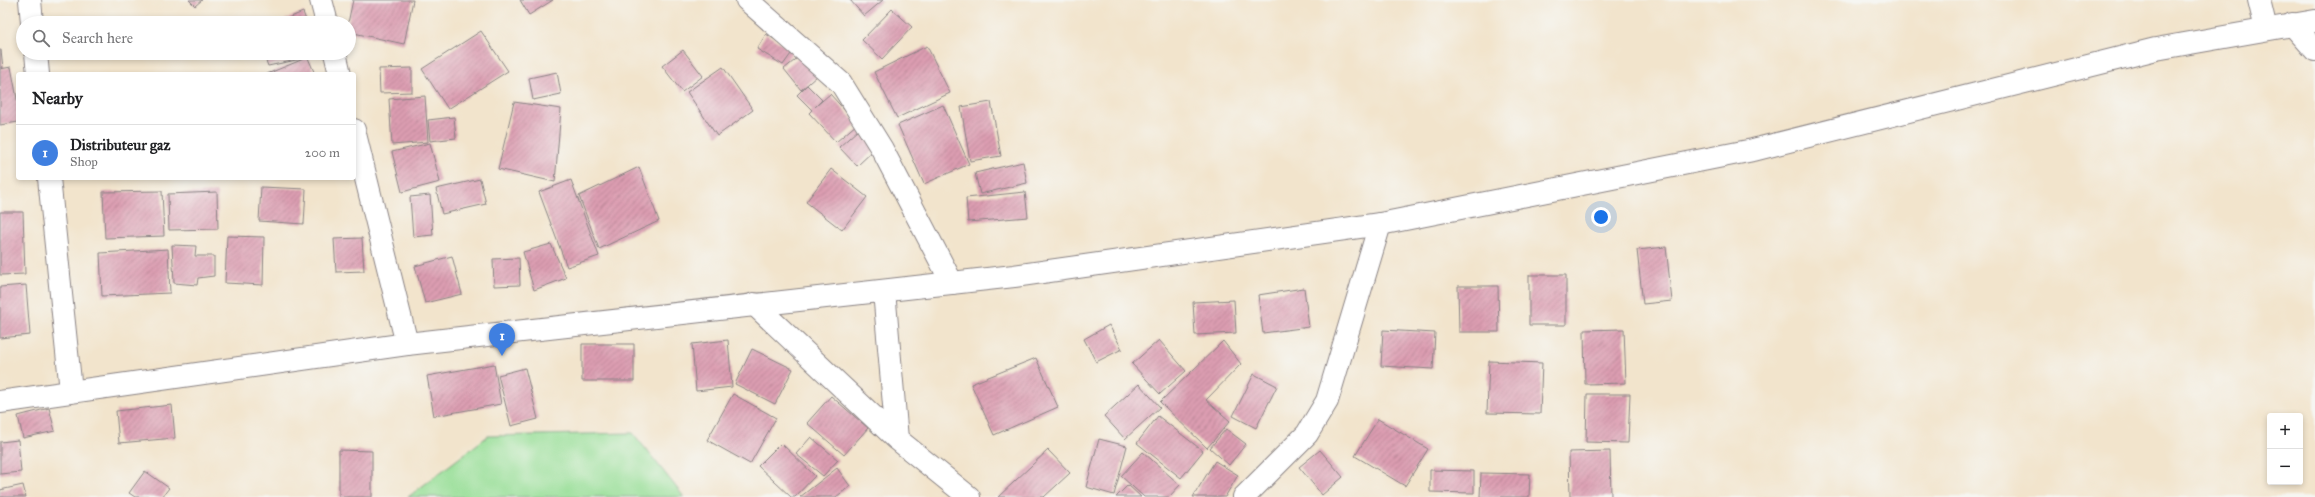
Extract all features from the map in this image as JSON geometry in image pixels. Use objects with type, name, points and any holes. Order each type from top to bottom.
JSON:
[{"type":"main road","points":[[30,0],[31,16]]},
{"type":"main road","points":[[321,0],[325,16]]},
{"type":"main road","points":[[747,0],[840,83],[882,149],[952,283]]},
{"type":"main road","points":[[2259,0],[2266,29]]},
{"type":"main road","points":[[0,402],[407,344],[1014,276],[1380,224],[1753,150],[2156,49],[2315,21]]},
{"type":"main road","points":[[2292,24],[2315,50]]},
{"type":"main road","points":[[37,60],[38,72]]},
{"type":"main road","points":[[337,60],[340,72]]},
{"type":"main road","points":[[356,138],[407,344]]},
{"type":"main road","points":[[49,180],[71,391]]},
{"type":"main road","points":[[1244,497],[1307,434],[1327,401],[1380,224]]},
{"type":"main road","points":[[884,291],[897,439]]},
{"type":"main road","points":[[754,304],[897,439],[966,496]]},
{"type":"green space","points":[[633,433],[684,497],[408,497],[488,436]]},
{"type":"building","points":[[189,0],[202,0],[195,6]]},
{"type":"building","points":[[353,0],[413,0],[404,44],[356,34],[356,16],[350,16]]},
{"type":"building","points":[[520,0],[553,0],[529,15]]},
{"type":"building","points":[[850,0],[883,0],[864,16]]},
{"type":"building","points":[[892,9],[912,27],[882,59],[862,40]]},
{"type":"building","points":[[303,12],[304,16],[293,16]]},
{"type":"building","points":[[481,31],[508,71],[448,109],[422,69]]},
{"type":"building","points":[[766,34],[793,51],[783,65],[757,49]]},
{"type":"building","points":[[927,46],[950,93],[897,118],[874,72]]},
{"type":"building","points":[[1,50],[3,68],[0,68]]},
{"type":"building","points":[[683,50],[703,76],[682,92],[662,66]]},
{"type":"building","points":[[800,56],[817,76],[801,90],[784,69]]},
{"type":"building","points":[[266,60],[296,60],[268,66]]},
{"type":"building","points":[[301,60],[309,60],[314,72],[272,72]]},
{"type":"building","points":[[11,67],[16,93],[16,122],[0,125],[0,69]]},
{"type":"building","points":[[723,67],[753,110],[717,136],[687,92]]},
{"type":"building","points":[[412,68],[412,92],[380,93],[379,69]]},
{"type":"building","points":[[557,72],[561,94],[533,100],[529,78]]},
{"type":"building","points":[[807,85],[822,100],[815,107],[830,94],[857,124],[836,142],[809,113],[812,110],[797,95]]},
{"type":"building","points":[[425,96],[428,142],[392,145],[389,99]]},
{"type":"building","points":[[514,102],[561,109],[555,182],[498,169]]},
{"type":"building","points":[[991,102],[1001,156],[970,161],[961,107]]},
{"type":"building","points":[[943,105],[969,164],[924,184],[898,125]]},
{"type":"building","points":[[454,117],[456,138],[430,141],[428,120]]},
{"type":"building","points":[[858,130],[875,149],[857,166],[839,147]]},
{"type":"building","points":[[430,143],[440,182],[402,192],[392,152]]},
{"type":"building","points":[[1023,162],[1027,183],[980,194],[975,173]]},
{"type":"building","points":[[639,167],[659,221],[599,249],[579,196]]},
{"type":"building","points":[[831,169],[867,197],[842,230],[806,202]]},
{"type":"building","points":[[480,179],[486,204],[442,214],[436,189]]},
{"type":"building","points":[[571,180],[599,256],[567,267],[539,192]]},
{"type":"building","points":[[261,187],[306,189],[304,224],[259,221]]},
{"type":"building","points":[[162,191],[164,236],[105,238],[103,192]]},
{"type":"building","points":[[217,192],[218,229],[169,230],[168,194]]},
{"type":"building","points":[[1025,192],[1028,217],[968,222],[966,198]]},
{"type":"building","points":[[430,195],[433,235],[413,237],[410,197]]},
{"type":"building","points":[[0,212],[23,212],[25,274],[0,275]]},
{"type":"building","points":[[227,236],[264,237],[263,285],[225,283]]},
{"type":"building","points":[[362,238],[364,271],[336,272],[334,239]]},
{"type":"building","points":[[551,244],[566,278],[534,290],[523,252]]},
{"type":"building","points":[[172,245],[196,246],[195,256],[214,256],[214,276],[198,278],[197,285],[174,283]]},
{"type":"building","points":[[1666,247],[1672,301],[1643,304],[1637,250]]},
{"type":"building","points":[[168,249],[170,293],[102,296],[100,253]]},
{"type":"building","points":[[452,256],[462,294],[425,303],[415,266]]},
{"type":"building","points":[[519,258],[520,285],[494,286],[493,259]]},
{"type":"building","points":[[1529,275],[1566,275],[1566,325],[1529,325]]},
{"type":"building","points":[[26,285],[30,335],[0,338],[0,287]]},
{"type":"building","points":[[1458,286],[1498,286],[1499,332],[1459,332]]},
{"type":"building","points":[[1304,288],[1309,327],[1263,333],[1258,295]]},
{"type":"building","points":[[1234,300],[1236,333],[1195,335],[1193,302]]},
{"type":"building","points":[[1109,325],[1122,349],[1096,362],[1084,339]]},
{"type":"building","points":[[1624,329],[1626,383],[1585,384],[1584,330]]},
{"type":"building","points":[[1383,330],[1435,333],[1433,369],[1381,366]]},
{"type":"building","points":[[728,340],[732,387],[696,391],[692,344]]},
{"type":"building","points":[[1159,340],[1186,371],[1160,394],[1132,364]]},
{"type":"building","points":[[1223,341],[1241,364],[1206,400],[1230,421],[1207,448],[1160,402]]},
{"type":"building","points":[[582,344],[634,344],[634,381],[582,381]]},
{"type":"building","points":[[752,349],[793,369],[775,404],[735,384]]},
{"type":"building","points":[[1036,358],[1058,407],[994,435],[971,384]]},
{"type":"building","points":[[1489,361],[1542,363],[1540,414],[1487,413]]},
{"type":"building","points":[[494,364],[501,404],[434,416],[427,376]]},
{"type":"building","points":[[525,368],[538,419],[511,426],[498,375]]},
{"type":"building","points":[[1254,374],[1277,386],[1256,428],[1233,416]]},
{"type":"building","points":[[1139,384],[1160,407],[1125,439],[1104,416]]},
{"type":"building","points":[[733,394],[776,418],[750,464],[707,440]]},
{"type":"building","points":[[1587,394],[1630,394],[1628,443],[1586,442]]},
{"type":"building","points":[[831,396],[868,428],[844,455],[807,423]]},
{"type":"building","points":[[172,405],[175,438],[119,443],[116,411]]},
{"type":"building","points":[[49,408],[55,431],[23,438],[18,416]]},
{"type":"building","points":[[1158,416],[1203,451],[1181,478],[1137,443]]},
{"type":"building","points":[[1378,419],[1428,449],[1405,486],[1355,456]]},
{"type":"building","points":[[1226,429],[1246,444],[1229,465],[1210,448]]},
{"type":"building","points":[[811,437],[838,460],[823,476],[796,454]]},
{"type":"building","points":[[1099,439],[1127,446],[1114,495],[1086,487]]},
{"type":"building","points":[[18,440],[21,472],[0,474],[0,442]]},
{"type":"building","points":[[781,443],[815,476],[795,497],[791,497],[758,466]]},
{"type":"building","points":[[339,450],[372,451],[372,497],[339,497]]},
{"type":"building","points":[[1048,450],[1070,473],[1044,497],[998,497]]},
{"type":"building","points":[[1320,450],[1343,477],[1322,495],[1299,467]]},
{"type":"building","points":[[1610,451],[1611,497],[1570,497],[1569,452]]},
{"type":"building","points":[[1143,452],[1180,485],[1169,497],[1144,497],[1121,476]]},
{"type":"building","points":[[1215,461],[1238,475],[1225,497],[1193,497]]},
{"type":"building","points":[[837,468],[850,486],[836,497],[800,497]]},
{"type":"building","points":[[1430,470],[1474,471],[1474,493],[1430,492]]},
{"type":"building","points":[[145,471],[169,488],[162,497],[135,497],[129,493]]},
{"type":"building","points":[[1481,473],[1530,474],[1529,497],[1480,497]]},
{"type":"building","points":[[23,485],[26,497],[0,497],[0,490]]},
{"type":"building","points":[[1128,485],[1141,497],[1116,497]]},
{"type":"place","name":"Distributeur gaz","points":[[502,356]]}]
